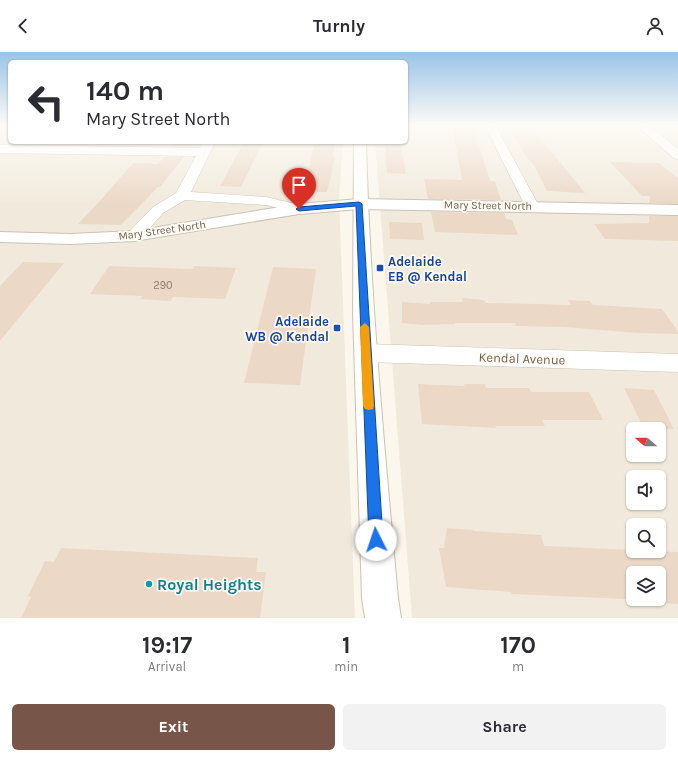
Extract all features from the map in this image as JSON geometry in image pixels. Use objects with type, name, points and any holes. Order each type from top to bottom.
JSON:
[{"type":"street","points":[[134,236],[158,210],[182,196],[204,151]]},
{"type":"street","points":[[360,151],[359,204],[366,353],[380,598],[383,618]]},
{"type":"street","points":[[504,151],[532,206]]},
{"type":"street","name":"Mary Street North","points":[[182,196],[266,201],[299,209]]},
{"type":"street","name":"Mary Street North","points":[[0,237],[72,239],[134,236],[299,209],[359,204],[532,206],[678,210]]},
{"type":"street","name":"Kendal Avenue","points":[[366,353],[678,363]]},
{"type":"shaded area","points":[[0,151],[342,151],[339,198],[355,618],[0,618]]},
{"type":"shaded area","points":[[376,151],[678,151],[678,618],[412,618]]},
{"type":"building","points":[[239,151],[258,151],[241,187],[220,186]]},
{"type":"building","points":[[313,151],[334,151],[333,157],[335,157],[327,192],[304,192]]},
{"type":"building","points":[[385,151],[402,151],[406,174],[387,173]]},
{"type":"building","points":[[457,151],[481,151],[490,181],[495,181],[501,200],[428,199],[424,179],[462,180]]},
{"type":"building","points":[[523,151],[551,151],[585,193],[547,191],[534,165]]},
{"type":"building","points":[[164,157],[184,157],[160,187],[158,187],[121,225],[78,224],[133,163],[158,164]]},
{"type":"building","points":[[610,162],[659,163],[678,178],[678,204],[649,203],[650,196],[642,196]]},
{"type":"building","points":[[431,212],[504,213],[506,219],[512,220],[518,235],[435,232]]},
{"type":"building","points":[[649,216],[678,216],[678,241],[605,239],[594,224],[649,223]]},
{"type":"building","points":[[389,222],[422,223],[424,240],[390,239]]},
{"type":"building","points":[[23,262],[64,263],[0,341],[0,286]]},
{"type":"building","points":[[109,266],[193,269],[194,266],[236,268],[225,299],[173,297],[171,301],[140,299],[142,296],[90,294]]},
{"type":"building","points":[[273,267],[316,269],[300,385],[244,383]]},
{"type":"building","points":[[462,298],[484,300],[486,303],[571,305],[568,300],[590,301],[593,305],[662,309],[678,331],[678,334],[637,333],[564,327],[516,326],[515,323],[455,323],[424,325],[402,323],[402,302],[430,304],[430,302],[463,302]]},
{"type":"building","points":[[418,384],[465,386],[464,384],[485,384],[486,388],[529,388],[531,392],[589,392],[603,420],[542,420],[545,426],[495,426],[496,428],[422,424]]},
{"type":"building","points":[[624,388],[654,390],[674,429],[666,429],[666,422],[641,422]]},
{"type":"building","points":[[447,528],[541,535],[544,546],[626,550],[626,558],[666,558],[666,551],[678,552],[678,604],[666,603],[666,566],[626,566],[626,599],[512,594],[511,592],[446,587],[439,548],[444,548]]},
{"type":"building","name":"Royal Heights","points":[[61,548],[258,558],[256,572],[266,572],[260,618],[21,618],[31,597],[28,596],[45,561],[54,562]]},
{"type":"slow traffic","points":[[365,327],[369,406]]},
{"type":"place","name":"Adelaide EB @ Kendal","points":[[380,268]]},
{"type":"place","name":"Adelaide WB @ Kendal","points":[[337,328]]},
{"type":"place","name":"Royal Heights","points":[[149,584]]},
{"type":"route","points":[[299,209],[359,204],[376,540]]}]
